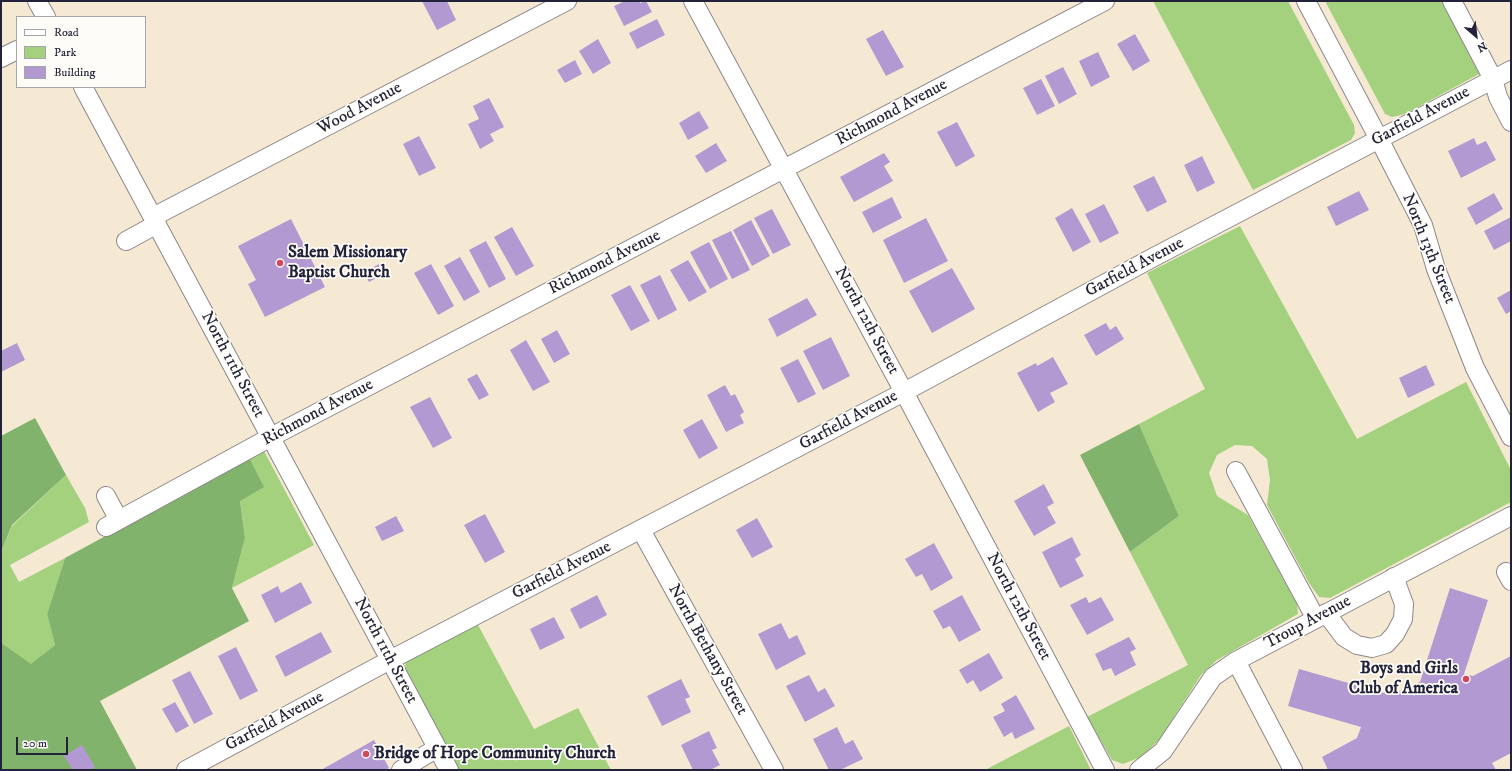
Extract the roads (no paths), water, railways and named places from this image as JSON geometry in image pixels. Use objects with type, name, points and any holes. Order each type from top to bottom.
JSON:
[{"type":"street","points":[[37,1],[45,16]]},
{"type":"street","name":"Wood Avenue","points":[[126,241],[155,221],[567,1]]},
{"type":"street","name":"North 12th Street","points":[[693,1],[904,392],[1105,770]]},
{"type":"street","name":"Richmond Avenue","points":[[106,496],[112,523],[271,437],[1105,1]]},
{"type":"street","name":"North 13th Street","points":[[1306,1],[1423,225],[1436,269],[1475,368],[1511,437]]},
{"type":"street","points":[[1452,1],[1493,79],[1498,97],[1511,122]]},
{"type":"street","points":[[1,58],[16,50]]},
{"type":"street","name":"Garfield Avenue","points":[[186,770],[390,660],[904,392],[1140,265],[1511,70]]},
{"type":"street","name":"North 11th Street","points":[[84,88],[448,770]]},
{"type":"street","points":[[1236,471],[1321,616],[1344,637],[1357,646],[1372,648],[1386,644],[1396,634],[1402,620],[1404,604],[1394,577]]},
{"type":"street","name":"Troup Avenue","points":[[1139,770],[1163,751],[1213,677],[1236,661],[1511,516]]},
{"type":"street","name":"North Bethany Street","points":[[641,530],[774,770]]},
{"type":"street","points":[[1236,661],[1293,770]]},
{"type":"street","points":[[402,770],[437,748]]},
{"type":"place","name":"Salem Missionary Baptist Church","points":[[280,263]]},
{"type":"place","name":"Boys and Girls Club of America","points":[[1466,679]]},
{"type":"place","name":"Bridge of Hope Community Church","points":[[366,754]]}]
